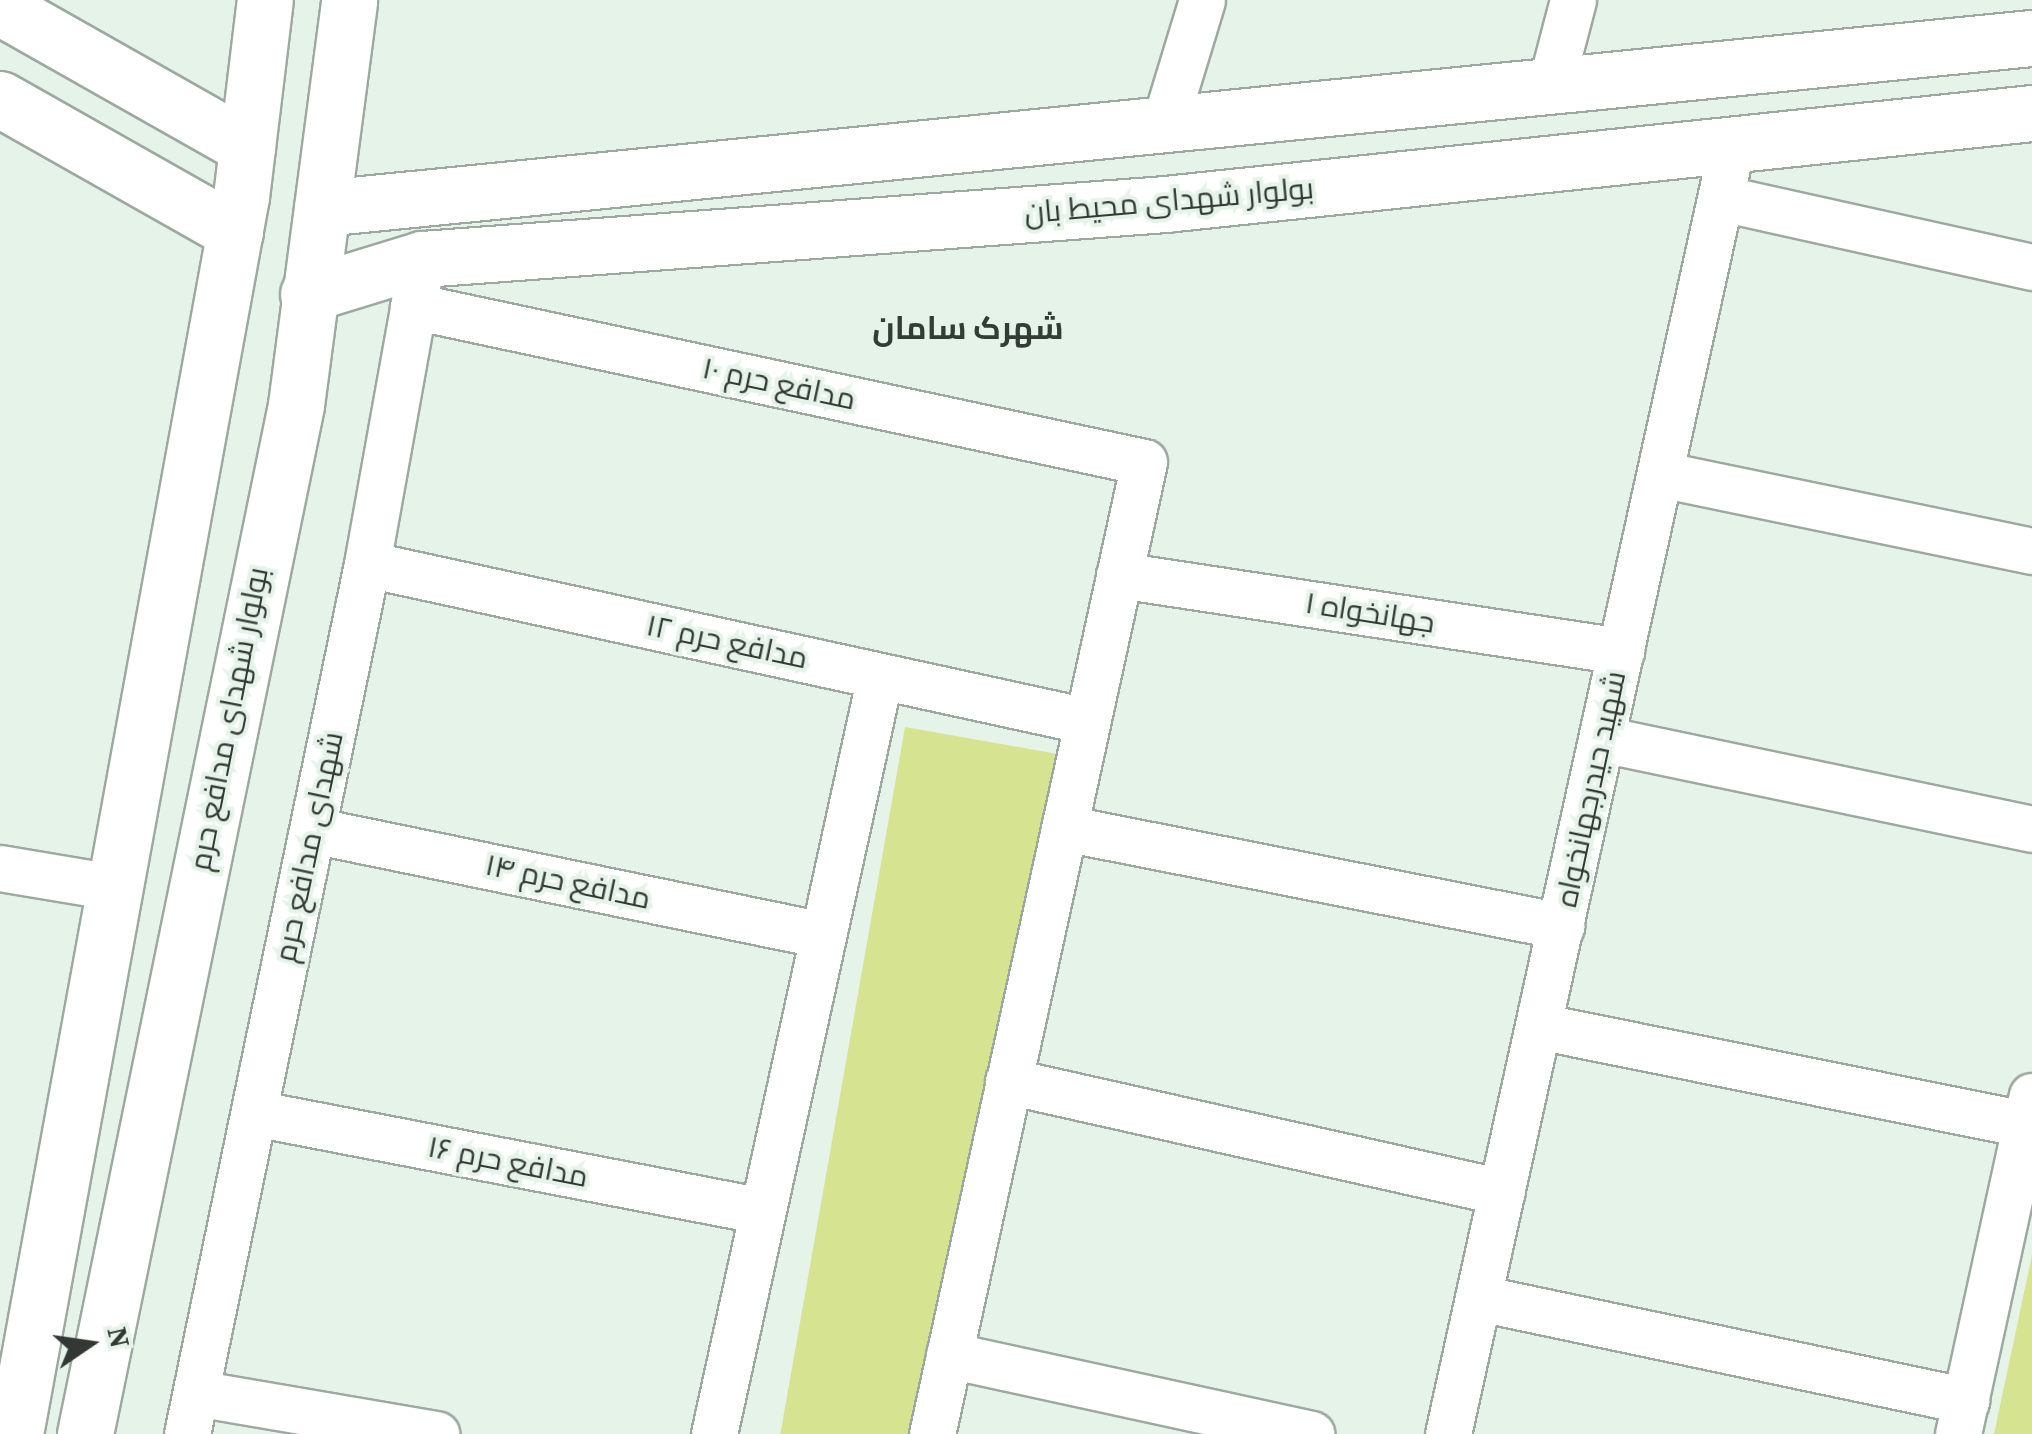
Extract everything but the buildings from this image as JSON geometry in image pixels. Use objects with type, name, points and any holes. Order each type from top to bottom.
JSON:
[{"type":"street","points":[[15,1434],[44,1301],[114,886],[235,232],[265,0]]},
{"type":"street","name":"بولوار شهدای مدافع حرم","points":[[86,1434],[296,405],[349,0]]},
{"type":"street","points":[[1165,204],[1160,123],[1202,0]]},
{"type":"street","points":[[1551,84],[1573,0]]},
{"type":"street","points":[[0,8],[247,146]]},
{"type":"street","points":[[322,208],[2032,38]]},
{"type":"street","points":[[0,100],[235,232]]},
{"type":"street","points":[[162,190],[182,180],[194,160],[194,135],[181,109]]},
{"type":"street","name":"بولوار شهدای محیط بان","points":[[308,294],[2032,113]]},
{"type":"street","name":"شهید حیدرجهانخواه","points":[[1448,1434],[1732,144]]},
{"type":"street","points":[[1721,198],[2032,267]]},
{"type":"street","name":"مدافع حرم ۱۰","points":[[418,282],[1144,462],[1119,575]]},
{"type":"street","name":"شهدای مدافع حرم","points":[[192,1413],[367,564],[418,282]]},
{"type":"street","points":[[1660,474],[2032,551]]},
{"type":"street","name":"مدافع حرم ۱۲","points":[[367,564],[1087,721]]},
{"type":"street","points":[[932,1434],[1119,575]]},
{"type":"street","name":"جهانخواه ۱","points":[[1119,575],[1621,651]]},
{"type":"street","points":[[714,1434],[880,676]]},
{"type":"street","points":[[1602,738],[2032,829]]},
{"type":"street","points":[[1064,828],[1560,926]]},
{"type":"street","name":"مدافع حرم ۱۴","points":[[312,830],[823,935]]},
{"type":"street","points":[[0,868],[114,886]]},
{"type":"street","points":[[1478,1298],[1962,1418],[2029,1110],[1538,1026]]},
{"type":"street","points":[[1008,1080],[1502,1192]]},
{"type":"street","name":"مدافع حرم ۱۶","points":[[254,1113],[763,1211]]},
{"type":"street","points":[[44,1301],[110,1312]]},
{"type":"street","points":[[949,1355],[1312,1434]]},
{"type":"street","points":[[192,1413],[437,1434]]},
{"type":"green space","points":[[905,727],[1058,754],[938,1434],[780,1434]]},
{"type":"green space","points":[[2032,1255],[2032,1434],[1994,1434]]},
{"type":"district","name":"شهرک سامان","points":[[968,328]]}]
